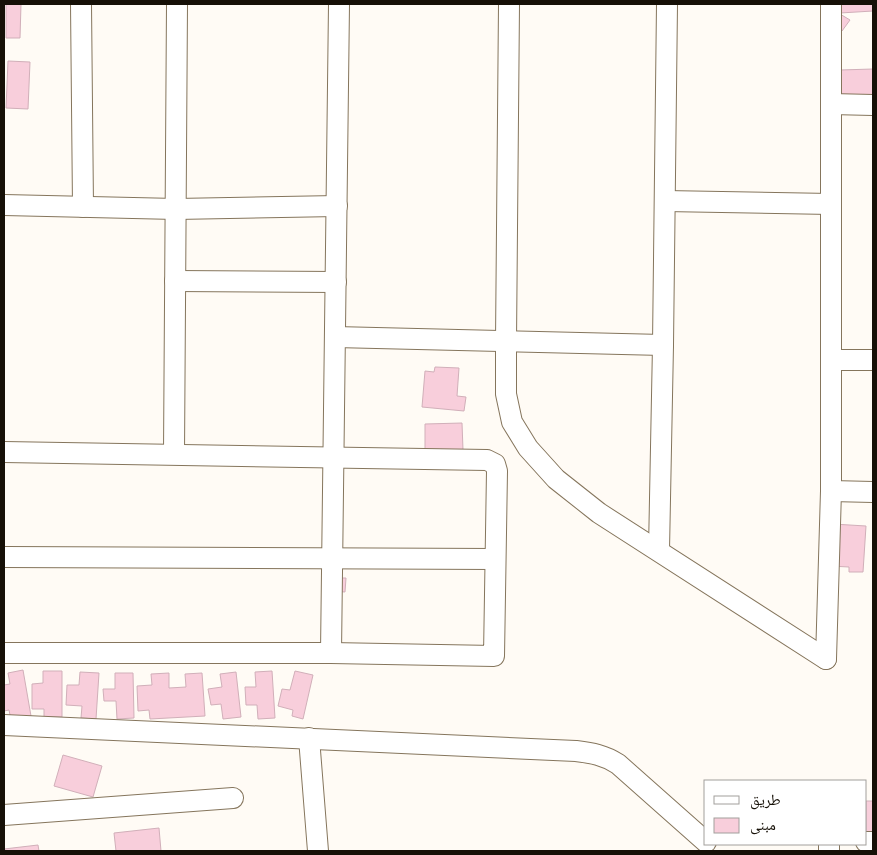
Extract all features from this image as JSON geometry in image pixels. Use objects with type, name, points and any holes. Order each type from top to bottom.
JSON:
[{"type":"street","points":[[81,4],[83,207]]},
{"type":"street","points":[[174,454],[177,4]]},
{"type":"street","points":[[331,653],[339,4]]},
{"type":"street","points":[[509,4],[506,394],[512,422],[528,448],[556,479],[599,513],[826,659],[831,491],[831,4]]},
{"type":"street","points":[[659,550],[667,4]]},
{"type":"street","points":[[830,104],[873,105]]},
{"type":"street","points":[[665,201],[830,204]]},
{"type":"street","points":[[4,205],[176,209],[337,206]]},
{"type":"street","points":[[175,280],[336,282]]},
{"type":"street","points":[[335,337],[663,345]]},
{"type":"street","points":[[831,360],[873,360]]},
{"type":"street","points":[[4,452],[487,460],[495,464],[497,470],[494,656],[331,653],[4,653]]},
{"type":"street","points":[[831,491],[873,492]]},
{"type":"street","points":[[4,557],[495,559]]},
{"type":"street","points":[[4,725],[593,753],[607,757],[618,764],[704,841]]},
{"type":"street","points":[[309,738],[318,851]]},
{"type":"street","points":[[4,815],[233,798]]},
{"type":"building","points":[[6,4],[21,4],[20,38],[6,38]]},
{"type":"building","points":[[840,4],[873,4],[873,11],[840,13]]},
{"type":"building","points":[[840,14],[850,20],[842,31],[833,25]]},
{"type":"building","points":[[8,61],[30,62],[28,109],[6,108]]},
{"type":"building","points":[[873,69],[873,103],[841,103],[840,70]]},
{"type":"building","points":[[435,367],[459,368],[457,396],[466,397],[464,411],[422,407],[425,371],[434,372]]},
{"type":"building","points":[[462,423],[463,450],[440,450],[425,462],[425,424]]},
{"type":"building","points":[[833,524],[866,526],[863,572],[849,572],[849,567],[830,566]]},
{"type":"building","points":[[334,578],[346,578],[345,592],[333,591]]},
{"type":"building","points":[[23,670],[31,716],[11,720],[9,710],[4,711],[4,685],[10,684],[8,673]]},
{"type":"building","points":[[43,671],[62,671],[62,717],[44,717],[44,709],[32,709],[32,684],[43,683]]},
{"type":"building","points":[[272,671],[275,718],[258,719],[257,705],[246,705],[245,687],[256,687],[255,672]]},
{"type":"building","points":[[295,671],[313,675],[303,719],[292,716],[293,710],[278,706],[282,689],[290,690]]},
{"type":"building","points":[[80,672],[99,673],[96,719],[81,718],[82,706],[66,705],[67,685],[79,685]]},
{"type":"building","points":[[236,672],[241,717],[223,719],[221,704],[211,705],[208,689],[222,687],[220,674]]},
{"type":"building","points":[[115,673],[133,673],[134,718],[117,719],[116,701],[104,701],[103,689],[115,689]]},
{"type":"building","points":[[169,673],[169,688],[186,687],[185,674],[202,673],[205,716],[150,719],[149,710],[138,711],[137,686],[152,685],[151,674]]},
{"type":"building","points":[[63,755],[102,766],[93,797],[54,786]]},
{"type":"building","points":[[867,801],[873,801],[873,837],[867,836]]},
{"type":"building","points":[[159,828],[161,851],[116,851],[114,833]]},
{"type":"building","points":[[38,845],[39,851],[4,851],[4,849]]}]
